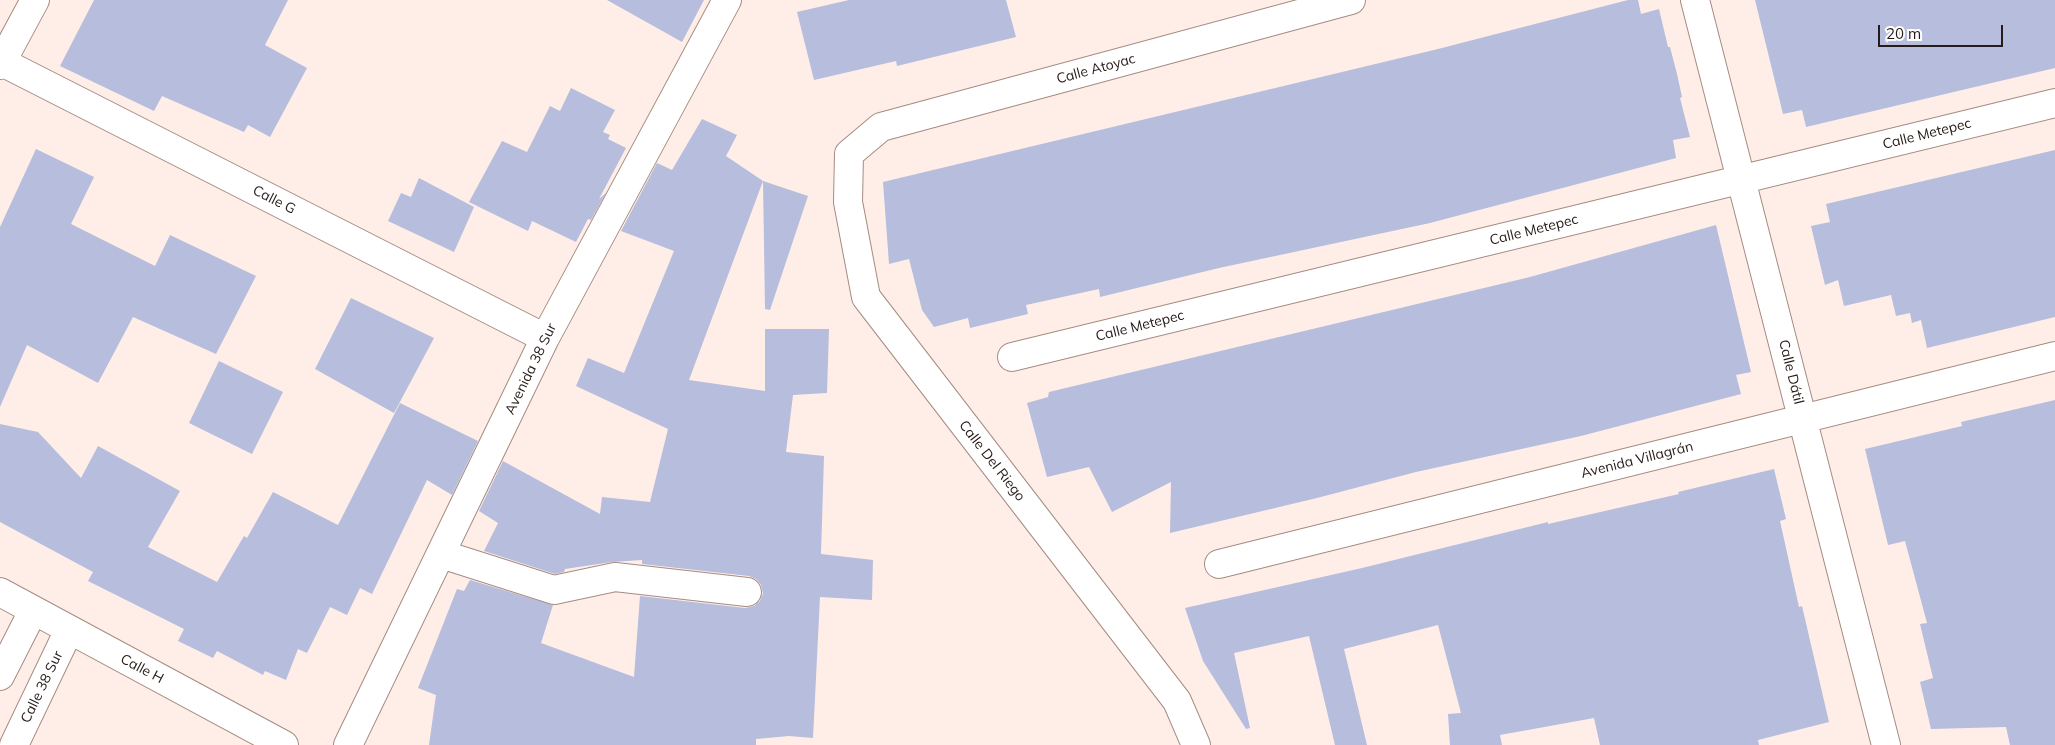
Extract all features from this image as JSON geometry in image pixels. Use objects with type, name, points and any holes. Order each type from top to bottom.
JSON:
[{"type":"street","points":[[1,64],[35,0]]},
{"type":"street","name":"Avenida 38 Sur","points":[[348,745],[545,338],[726,0]]},
{"type":"street","name":"Calle Atoyac","points":[[849,154],[881,128],[1351,0]]},
{"type":"street","name":"Calle Dátil","points":[[1695,0],[1886,745]]},
{"type":"street","name":"Calle G","points":[[1,64],[545,338]]},
{"type":"street","name":"Calle Metepec","points":[[1012,357],[2055,103]]},
{"type":"street","name":"Calle Del Riego","points":[[849,154],[848,202],[866,297],[1177,701],[1196,745]]},
{"type":"street","name":"Avenida Villagrán","points":[[1220,564],[2055,356]]},
{"type":"street","points":[[441,554],[554,590],[615,577],[747,592]]},
{"type":"street","name":"Calle H","points":[[0,592],[284,745]]},
{"type":"street","points":[[0,676],[33,611]]},
{"type":"street","name":"Calle 38 Sur","points":[[14,745],[69,630]]},
{"type":"building","points":[[94,0],[288,0],[265,45],[307,68],[270,137],[248,125],[244,132],[162,96],[154,111],[60,66]]},
{"type":"building","points":[[607,0],[704,0],[682,42]]},
{"type":"building","points":[[849,0],[1006,0],[1016,37],[897,66],[896,61],[814,80],[797,12]]},
{"type":"building","points":[[1628,0],[1638,0],[1641,14],[1659,9],[1677,74],[1682,97],[1680,98],[1690,137],[1673,140],[1676,158],[1430,223],[1219,268],[1100,297],[1099,289],[1026,305],[1028,314],[970,328],[968,318],[934,327],[922,310],[909,259],[889,264],[883,182],[1438,49]]},
{"type":"building","points":[[1755,0],[2055,0],[2055,68],[1806,127],[1802,110],[1783,114]]},
{"type":"building","points":[[571,88],[615,110],[603,132],[610,135],[608,139],[626,148],[599,199],[606,193],[591,220],[588,219],[576,242],[532,221],[528,231],[469,202],[502,141],[527,152],[550,106],[560,111]]},
{"type":"building","points":[[702,119],[737,135],[726,156],[763,181],[689,380],[765,391],[765,329],[829,329],[827,393],[793,395],[786,452],[824,456],[821,554],[873,560],[872,600],[820,597],[813,738],[789,736],[756,739],[756,745],[429,745],[436,695],[418,688],[457,589],[464,591],[470,580],[553,605],[541,643],[634,677],[640,596],[745,608],[754,606],[760,601],[763,593],[761,585],[756,579],[749,576],[642,564],[642,560],[565,569],[564,572],[555,574],[484,551],[498,523],[479,511],[503,461],[600,514],[602,497],[650,502],[668,429],[576,386],[588,358],[624,373],[674,251],[621,231],[657,163],[672,170]]},
{"type":"building","points":[[36,149],[94,177],[71,224],[155,266],[170,235],[256,276],[216,354],[133,317],[98,383],[27,345],[0,407],[0,227]]},
{"type":"building","points":[[2055,150],[2055,317],[1927,348],[1921,320],[1912,323],[1910,313],[1896,316],[1891,295],[1844,306],[1838,280],[1825,285],[1811,226],[1830,222],[1826,204]]},
{"type":"building","points":[[419,178],[474,207],[454,252],[388,221],[401,193],[411,197]]},
{"type":"building","points":[[763,181],[808,196],[770,310],[765,309]]},
{"type":"building","points":[[1716,225],[1751,372],[1736,375],[1741,394],[1581,436],[1416,472],[1170,533],[1171,482],[1112,512],[1089,467],[1047,477],[1027,403],[1048,397],[1049,392],[1530,277]]},
{"type":"building","points":[[351,298],[434,338],[394,413],[315,369]]},
{"type":"building","points":[[219,361],[283,392],[252,454],[189,423]]},
{"type":"building","points":[[2055,400],[2055,745],[2010,745],[2006,727],[1931,729],[1920,682],[1933,678],[1920,624],[1927,623],[1905,541],[1888,545],[1865,449],[1962,426],[1961,422]]},
{"type":"building","points":[[400,403],[478,441],[452,495],[427,480],[372,594],[360,588],[347,615],[330,607],[307,653],[298,649],[286,680],[265,671],[263,675],[217,651],[213,658],[178,641],[184,629],[88,581],[93,572],[0,522],[0,424],[38,432],[81,478],[98,446],[180,491],[148,547],[217,582],[244,536],[247,538],[273,492],[338,525]]},
{"type":"building","points":[[1774,469],[1786,519],[1780,521],[1799,607],[1802,606],[1829,722],[1758,740],[1759,745],[1600,745],[1594,718],[1500,735],[1502,745],[1450,745],[1448,714],[1461,713],[1438,625],[1344,649],[1367,745],[1335,745],[1309,636],[1234,653],[1250,728],[1246,729],[1203,661],[1185,608],[1362,568],[1548,522],[1548,524],[1679,494],[1678,492]]}]
